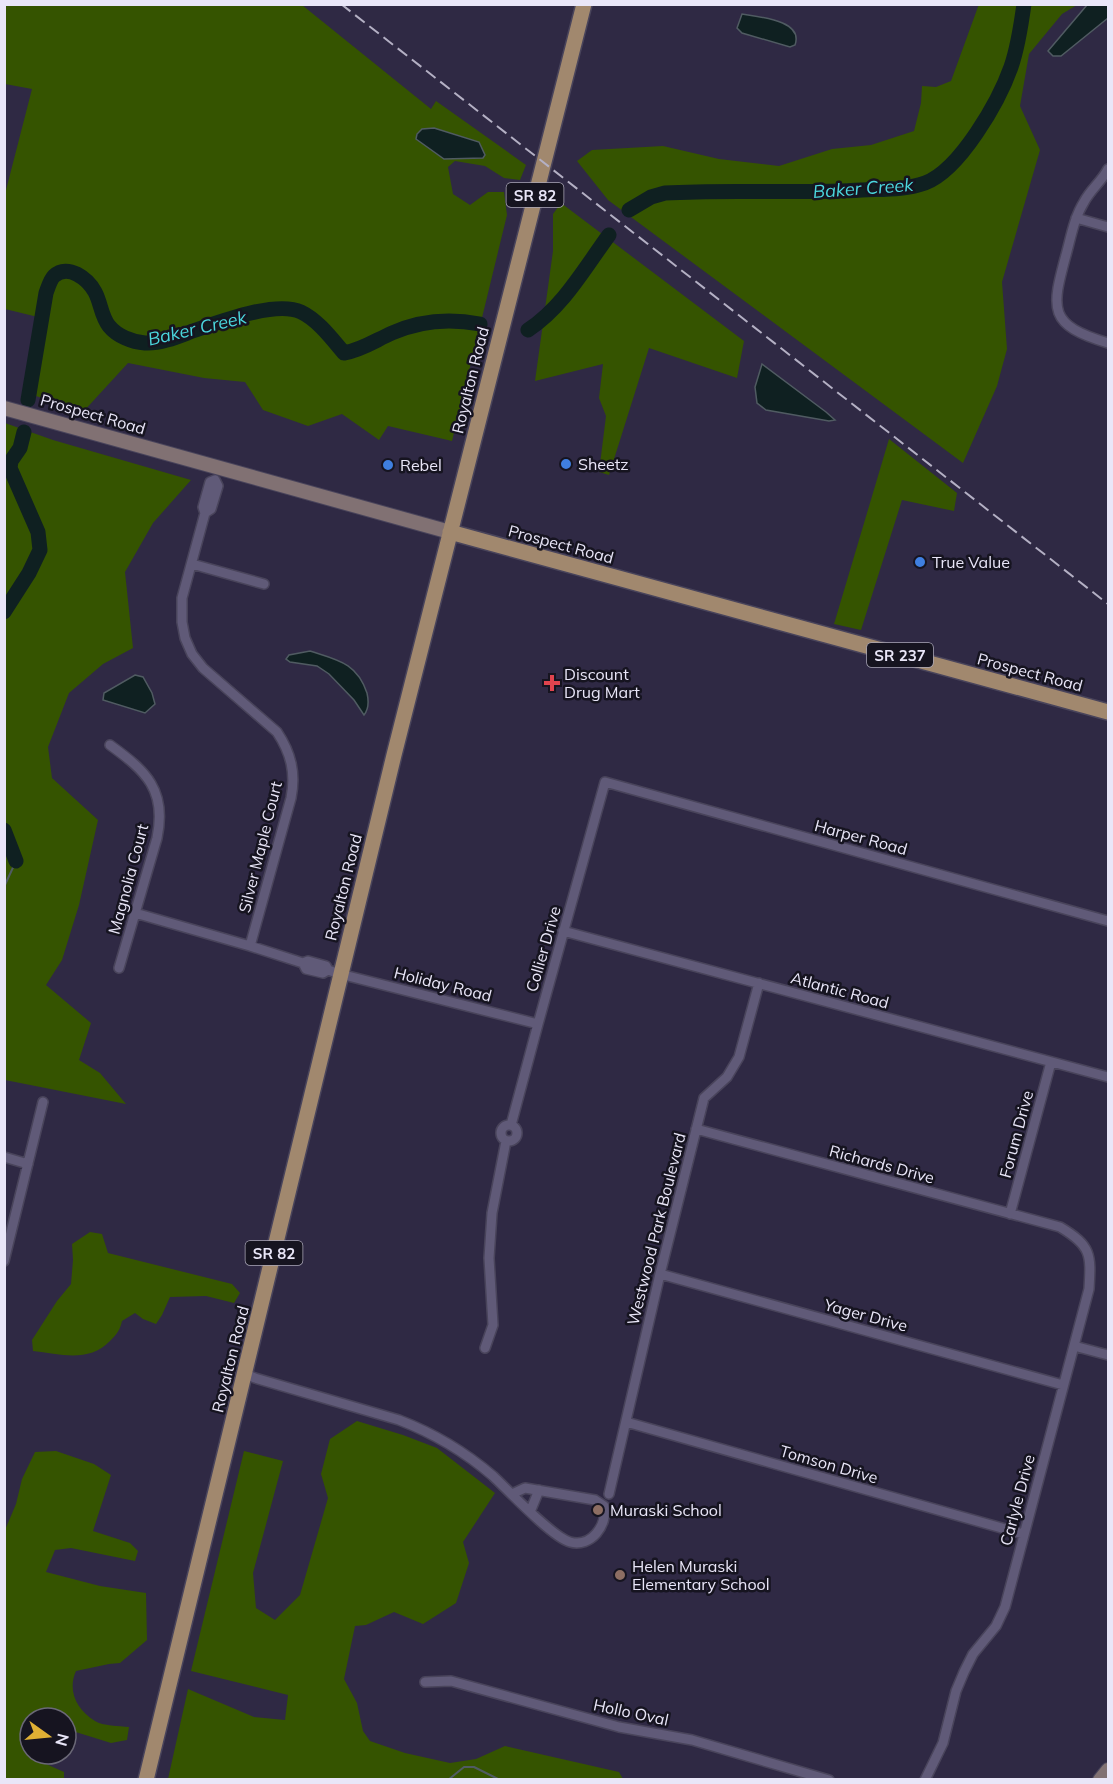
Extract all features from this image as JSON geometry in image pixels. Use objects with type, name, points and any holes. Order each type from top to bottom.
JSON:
[{"type":"main road","name":"Royalton Road","points":[[146,1779],[245,1374],[334,972],[450,532],[584,4]]},
{"type":"main road","name":"Prospect Road","points":[[450,532],[1108,712]]},
{"type":"street","points":[[1108,169],[1084,201],[1076,218],[1056,292],[1059,314],[1069,327],[1108,343]]},
{"type":"street","points":[[1076,218],[1108,227]]},
{"type":"street","name":"Prospect Road","points":[[4,408],[217,474],[450,532]]},
{"type":"street","name":"Silver Maple Court","points":[[217,474],[218,486],[211,509],[205,513],[181,605],[183,630],[188,646],[203,668],[277,732],[285,744],[292,766],[291,798],[250,946]]},
{"type":"street","points":[[192,564],[264,584]]},
{"type":"street","name":"Magnolia Court","points":[[110,745],[146,774],[159,808],[157,838],[119,968]]},
{"type":"street","name":"Harper Road","points":[[605,782],[1108,921]]},
{"type":"street","name":"Collier Drive","points":[[485,1348],[493,1325],[489,1258],[492,1213],[506,1141],[513,1141],[517,1136],[516,1130],[511,1125],[605,782]]},
{"type":"street","name":"Holiday Road","points":[[135,913],[303,963],[308,961],[326,966],[334,972],[537,1024]]},
{"type":"street","name":"Atlantic Road","points":[[563,931],[1108,1077]]},
{"type":"street","name":"Westwood Park Boulevard","points":[[609,1494],[704,1098],[727,1077],[739,1057],[759,983]]},
{"type":"street","name":"Forum Drive","points":[[1010,1214],[1051,1062]]},
{"type":"street","points":[[4,1261],[43,1102]]},
{"type":"street","name":"Richards Drive","points":[[696,1130],[1060,1227]]},
{"type":"street","points":[[4,1157],[28,1164]]},
{"type":"street","name":"Carlyle Drive","points":[[926,1779],[943,1743],[956,1691],[964,1671],[996,1626],[1005,1607],[1089,1289],[1091,1260],[1079,1238],[1060,1227]]},
{"type":"street","name":"Yager Drive","points":[[660,1274],[1063,1385]]},
{"type":"street","points":[[1074,1346],[1108,1355]]},
{"type":"street","points":[[245,1374],[399,1420],[445,1441],[474,1461],[530,1512],[570,1542],[580,1542],[592,1537],[602,1529],[606,1516],[604,1506],[595,1500],[525,1488],[512,1494]]},
{"type":"street","name":"Tomson Drive","points":[[626,1422],[1023,1534]]},
{"type":"street","points":[[530,1512],[539,1490]]},
{"type":"street","name":"Hollo Oval","points":[[425,1682],[451,1681],[620,1727],[692,1740],[829,1779]]},
{"type":"street","points":[[1100,1779],[1108,1770]]},
{"type":"green space","points":[[979,4],[1077,5],[1062,14],[1029,54],[1020,106],[1040,150],[1002,282],[1007,349],[997,386],[963,463],[608,200],[577,161],[592,150],[663,146],[719,159],[779,166],[832,149],[871,145],[914,131],[921,103],[922,86],[936,87],[951,81]]},
{"type":"green space","points":[[5,5],[302,5],[431,109],[436,101],[526,165],[520,180],[504,178],[485,166],[455,161],[448,167],[453,194],[470,205],[488,192],[504,192],[507,215],[452,441],[388,426],[379,440],[342,414],[308,426],[263,410],[245,382],[204,378],[128,363],[83,412],[36,396],[46,319],[5,309],[5,194],[32,89],[5,84]]},
{"type":"green space","points":[[561,203],[744,341],[737,378],[649,348],[609,475],[599,472],[606,416],[599,398],[603,364],[535,381],[553,251],[553,214]]},
{"type":"green space","points":[[5,423],[53,440],[191,480],[153,523],[125,572],[133,648],[103,664],[69,693],[48,747],[52,778],[98,820],[79,905],[62,960],[46,985],[91,1023],[79,1060],[100,1073],[126,1104],[5,1080]]},
{"type":"green space","points":[[889,439],[957,493],[954,511],[902,500],[861,630],[834,624]]},
{"type":"green space","points":[[90,1232],[102,1234],[108,1253],[232,1284],[240,1293],[234,1303],[206,1296],[170,1297],[156,1324],[135,1313],[122,1321],[118,1332],[102,1348],[84,1355],[33,1351],[32,1340],[71,1284],[72,1244]]},
{"type":"green space","points":[[357,1421],[437,1448],[495,1493],[463,1542],[469,1563],[456,1603],[423,1624],[394,1612],[366,1625],[355,1626],[344,1679],[357,1703],[363,1731],[370,1741],[405,1753],[450,1763],[476,1759],[505,1746],[619,1772],[623,1779],[168,1779],[188,1689],[254,1717],[285,1720],[288,1695],[191,1671],[244,1451],[283,1461],[253,1573],[256,1608],[275,1620],[300,1595],[328,1498],[321,1474],[330,1439]]},
{"type":"green space","points":[[56,1451],[94,1464],[111,1475],[93,1531],[130,1543],[138,1551],[135,1561],[71,1548],[55,1550],[46,1572],[100,1586],[146,1593],[147,1640],[120,1663],[76,1671],[73,1678],[73,1693],[83,1711],[98,1723],[129,1727],[127,1740],[111,1743],[78,1733],[78,1706],[18,1706],[18,1766],[50,1766],[64,1772],[64,1779],[9,1779],[4,1777],[5,1530],[16,1504],[22,1479],[35,1452]]},
{"type":"shaded area","points":[[1087,5],[1108,5],[1108,18],[1061,56],[1053,56],[1048,51]]},
{"type":"shaded area","points":[[742,14],[778,21],[786,25],[793,30],[796,37],[795,45],[790,47],[742,33],[737,28]]},
{"type":"shaded area","points":[[434,128],[479,142],[485,155],[483,158],[444,159],[416,139],[422,129]]},
{"type":"shaded area","points":[[762,364],[835,420],[829,421],[766,410],[757,403],[755,387]]},
{"type":"shaded area","points":[[310,651],[345,664],[358,675],[368,696],[368,708],[364,715],[354,700],[329,674],[317,666],[290,662],[286,659],[289,655]]},
{"type":"shaded area","points":[[135,675],[143,677],[155,704],[145,713],[103,700],[104,693]]},
{"type":"waterway","name":"Baker Creek","points":[[629,210],[651,197],[665,193],[837,191],[902,188],[925,183],[952,164],[988,115],[1011,67],[1024,4]]},
{"type":"waterway","name":"Baker Creek","points":[[528,330],[541,321],[562,299],[609,235]]},
{"type":"waterway","name":"Baker Creek","points":[[28,400],[46,293],[50,282],[59,272],[71,272],[83,278],[92,287],[104,318],[112,330],[125,338],[140,342],[162,341],[246,314],[276,309],[290,309],[307,315],[344,353],[414,325],[446,321],[480,324]]},
{"type":"waterway","name":"Baker Creek","points":[[4,612],[29,573],[40,550],[38,532],[10,468],[11,461],[20,448],[24,432]]},
{"type":"waterway","name":"Baker Creek","points":[[4,830],[16,861]]},
{"type":"waterway","points":[[4,887],[16,861]]},
{"type":"waterway","points":[[448,1780],[464,1767],[474,1767],[500,1780]]},
{"type":"railway","points":[[341,4],[1108,604]]},
{"type":"place","name":"Sheetz","points":[[566,464]]},
{"type":"place","name":"Rebel","points":[[388,465]]},
{"type":"place","name":"True Value","points":[[920,562]]},
{"type":"place","name":"Discount Drug Mart","points":[[552,683]]},
{"type":"place","name":"Muraski School","points":[[598,1510]]},
{"type":"place","name":"Helen Muraski Elementary School","points":[[620,1575]]}]
